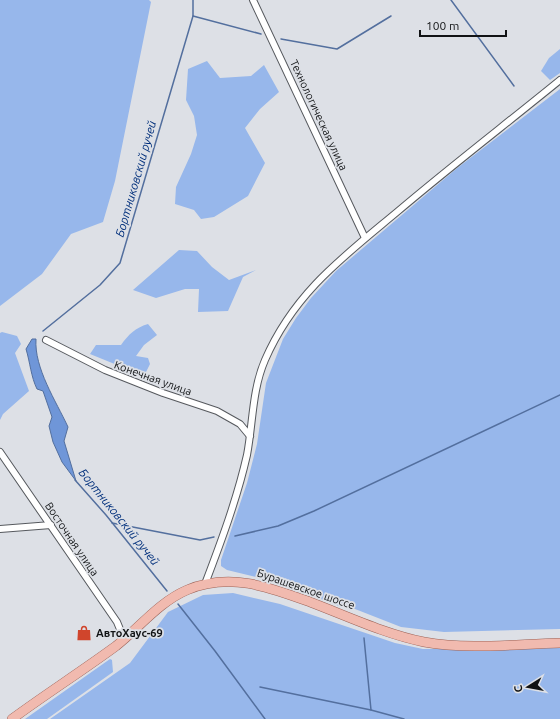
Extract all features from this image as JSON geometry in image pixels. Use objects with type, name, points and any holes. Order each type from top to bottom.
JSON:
[{"type":"main road","name":"Бурашевское шоссе","points":[[12,719],[124,639],[174,596],[206,584],[233,581],[261,584],[389,632],[424,642],[459,645],[560,643]]},
{"type":"street","name":"Технологическая улица","points":[[253,0],[365,238]]},
{"type":"street","points":[[206,584],[238,489],[250,436],[259,379],[269,352],[282,327],[311,287],[337,262],[483,140],[560,80]]},
{"type":"street","name":"Конечная улица","points":[[46,340],[105,370],[163,394],[217,411],[240,424],[250,436]]},
{"type":"street","name":"Восточная улица","points":[[0,452],[117,622],[124,639]]},
{"type":"street","points":[[0,529],[51,525]]},
{"type":"shaded area","points":[[0,0],[149,0],[151,2],[115,181],[103,222],[71,234],[42,274],[0,306]]},
{"type":"shaded area","points":[[560,49],[560,73],[550,80],[541,71],[549,58]]},
{"type":"shaded area","points":[[207,61],[220,78],[251,76],[264,65],[279,92],[260,109],[245,128],[265,163],[248,196],[214,217],[201,219],[194,210],[175,204],[176,187],[191,154],[197,135],[194,116],[186,100],[188,69]]},
{"type":"shaded area","points":[[560,89],[560,629],[444,632],[401,627],[355,609],[344,602],[339,606],[277,582],[227,570],[221,566],[221,560],[247,483],[257,444],[266,383],[283,339],[296,318],[311,298],[336,271],[456,169]]},
{"type":"shaded area","points":[[179,250],[197,251],[212,267],[229,280],[256,270],[243,277],[228,311],[198,312],[199,289],[185,289],[156,298],[133,290]]},
{"type":"shaded area","points":[[148,324],[157,335],[144,345],[136,356],[148,358],[150,364],[144,376],[90,354],[96,345],[121,345],[139,327]]},
{"type":"shaded area","points":[[2,332],[17,336],[21,344],[15,353],[29,391],[3,414],[0,420],[0,333]]},
{"type":"shaded area","points":[[32,339],[36,339],[36,350],[42,373],[68,427],[64,441],[76,481],[62,462],[53,442],[49,426],[52,417],[43,391],[37,389],[33,380],[26,349]]},
{"type":"shaded area","points":[[233,593],[280,604],[395,643],[423,649],[560,648],[560,719],[50,719],[130,663],[168,612],[203,595]]},
{"type":"shaded area","points":[[110,659],[112,660],[113,672],[47,719],[25,719]]},
{"type":"waterway","name":"Бортниковский ручей","points":[[43,331],[100,285],[120,263],[193,16],[193,0]]},
{"type":"waterway","points":[[451,0],[514,86]]},
{"type":"waterway","points":[[193,16],[261,34]]},
{"type":"waterway","points":[[281,39],[337,49],[391,16]]},
{"type":"waterway","points":[[235,536],[278,526],[314,511],[560,395]]},
{"type":"waterway","name":"Бортниковский ручей","points":[[75,480],[106,515],[167,591]]},
{"type":"waterway","points":[[112,523],[200,540],[214,537]]},
{"type":"waterway","name":"Бортниковский ручей","points":[[178,604],[265,719]]},
{"type":"waterway","points":[[364,638],[371,710]]},
{"type":"waterway","points":[[260,687],[371,710],[404,719]]},
{"type":"place","name":"АвтоХаус-69","points":[[84,633]]}]
